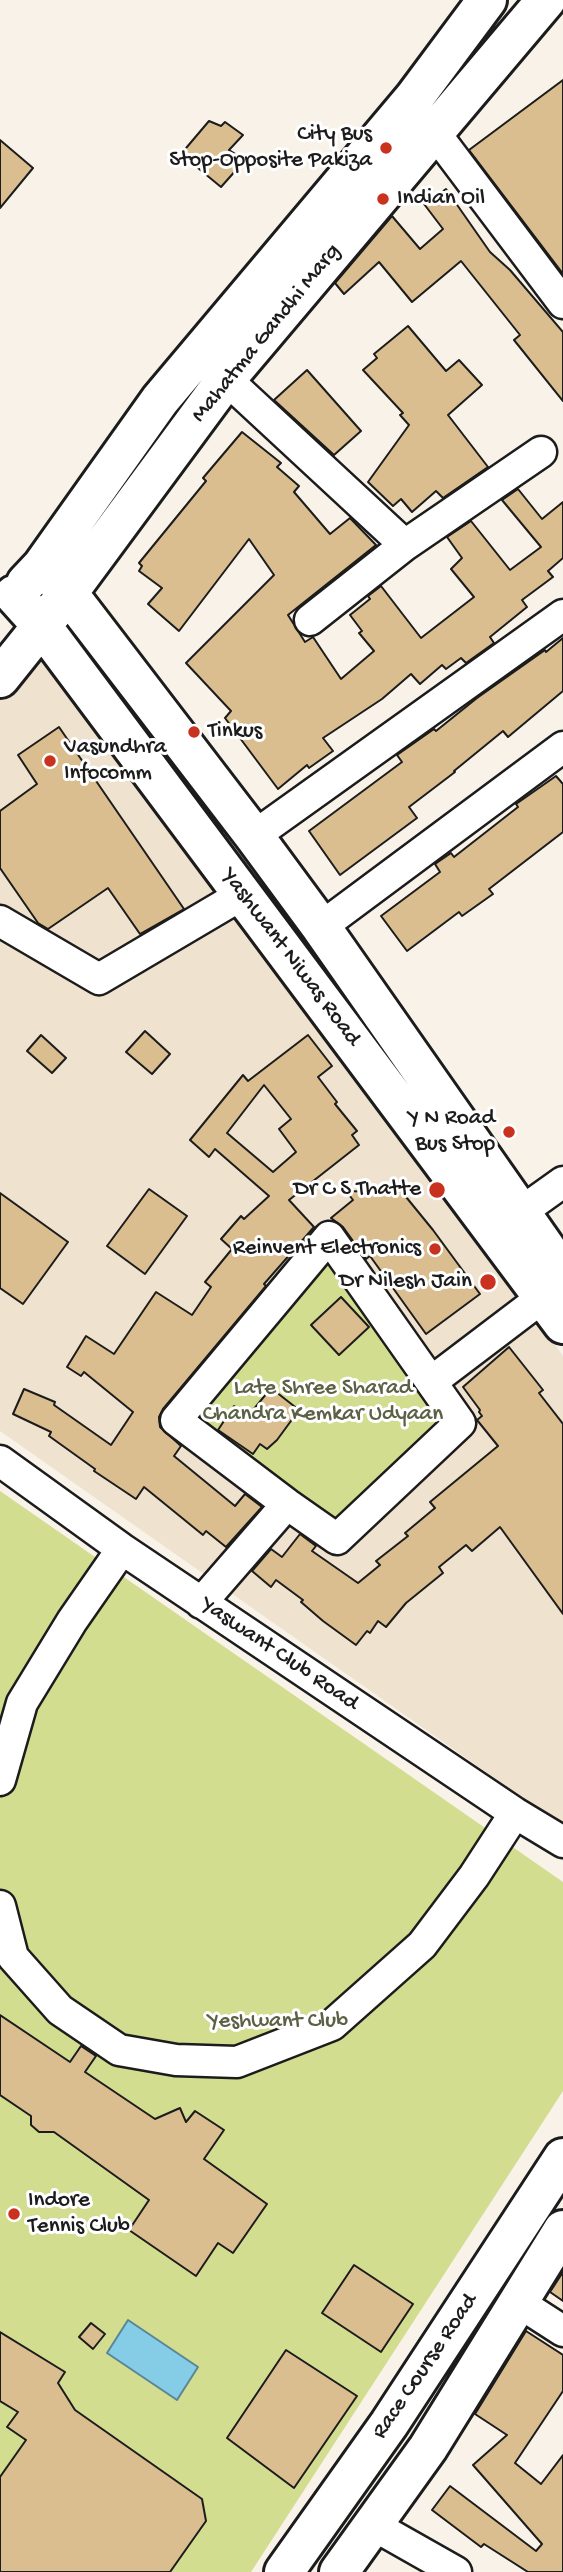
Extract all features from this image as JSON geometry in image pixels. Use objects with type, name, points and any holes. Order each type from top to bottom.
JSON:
[{"type":"main road","name":"Mahatma Gandhi Marg","points":[[7,605],[42,566],[160,400],[414,98],[487,0]]},
{"type":"main road","name":"Mahatma Gandhi Marg","points":[[0,678],[68,593],[226,379],[546,0]]},
{"type":"main road","name":"Yashwant Niwas Road","points":[[42,566],[68,593],[321,926],[521,1212],[556,1298]]},
{"type":"main road","name":"Yashwant Niwas Road","points":[[7,605],[42,626],[243,894],[556,1298]]},
{"type":"main road","name":"Race Course Road","points":[[284,2572],[389,2424],[563,2158]]},
{"type":"main road","name":"Race Course Road","points":[[339,2572],[428,2448],[563,2230]]},
{"type":"street","points":[[435,133],[563,303]]},
{"type":"street","points":[[226,379],[405,545]]},
{"type":"street","points":[[310,620],[405,545],[541,452]]},
{"type":"street","points":[[254,836],[563,615]]},
{"type":"street","points":[[321,926],[563,747]]},
{"type":"street","points":[[0,921],[99,979],[243,894]]},
{"type":"street","points":[[521,1212],[563,1182]]},
{"type":"street","points":[[329,1237],[460,1423],[337,1539],[287,1504],[176,1420],[329,1237]]},
{"type":"street","points":[[431,1382],[556,1298]]},
{"type":"street","name":"Yaswant Club Road","points":[[0,1461],[201,1603],[515,1813],[563,1842]]},
{"type":"street","points":[[201,1603],[287,1504]]},
{"type":"street","points":[[0,1780],[22,1703],[72,1621],[122,1549]]},
{"type":"street","points":[[0,1906],[13,1957],[60,2010],[120,2050],[176,2060],[237,2062],[332,2025],[422,1945],[474,1876],[515,1813]]},
{"type":"street","points":[[518,2302],[563,2331]]},
{"type":"street","points":[[373,2525],[456,2572]]},
{"type":"shaded area","points":[[43,636],[563,1356],[563,1826],[0,1431],[0,689]]},
{"type":"green space","name":"Late Shree Sharad Chandra Kemkar Udyaan","points":[[329,1237],[460,1423],[337,1539],[176,1420]]},
{"type":"green space","name":"Yeshwant Club","points":[[0,1491],[563,1882],[563,2091],[251,2572],[0,2572]]},
{"type":"water","points":[[128,2320],[198,2367],[177,2400],[107,2353]]},
{"type":"building","points":[[563,80],[563,274],[469,150]]},
{"type":"building","points":[[209,121],[221,126],[225,122],[243,135],[229,150],[245,160],[221,187],[181,154]]},
{"type":"building","points":[[0,140],[33,168],[0,208]]},
{"type":"building","points":[[446,189],[490,252],[510,270],[563,332],[563,401],[514,340],[520,335],[461,261],[412,302],[379,262],[344,294],[335,283],[392,216],[420,249],[443,229],[424,204]]},
{"type":"building","points":[[408,326],[446,371],[459,360],[482,385],[448,415],[488,467],[443,498],[436,491],[412,512],[401,499],[393,506],[368,482],[409,425],[400,415],[403,413],[363,370],[377,358],[374,354]]},
{"type":"building","points":[[307,370],[361,431],[334,455],[274,400]]},
{"type":"building","points":[[242,432],[281,463],[277,467],[299,486],[294,492],[330,534],[350,518],[376,545],[288,615],[305,642],[313,637],[341,679],[374,651],[359,633],[362,631],[350,615],[370,599],[368,596],[381,586],[421,638],[474,597],[451,569],[462,558],[447,537],[471,521],[510,570],[541,547],[502,500],[518,489],[542,519],[563,502],[563,558],[548,571],[553,577],[522,600],[527,607],[490,637],[494,643],[466,663],[461,658],[446,669],[442,665],[420,684],[411,674],[382,699],[323,738],[333,751],[309,768],[307,765],[278,789],[225,718],[231,711],[186,663],[274,575],[249,539],[179,631],[148,604],[162,588],[139,571],[142,566],[139,563],[206,481],[203,478]]},
{"type":"building","points":[[563,638],[563,691],[508,737],[503,731],[409,807],[417,818],[340,875],[309,831],[402,762],[397,755],[434,729],[436,731],[477,698]]},
{"type":"building","points":[[59,727],[184,909],[140,934],[108,888],[48,929],[38,923],[0,868],[0,811],[37,784],[18,755]]},
{"type":"building","points":[[556,776],[563,784],[563,832],[489,889],[493,894],[462,916],[459,912],[407,951],[381,916],[440,872],[435,864],[451,853],[454,857],[518,807],[516,804]]},
{"type":"building","points":[[145,1031],[170,1054],[152,1074],[126,1052]]},
{"type":"building","points":[[41,1035],[66,1058],[52,1073],[27,1051]]},
{"type":"building","points":[[308,1035],[332,1066],[318,1077],[357,1131],[352,1135],[359,1145],[289,1200],[314,1227],[264,1284],[266,1286],[159,1417],[160,1427],[181,1446],[174,1456],[235,1506],[245,1494],[262,1507],[226,1547],[206,1531],[203,1535],[144,1487],[136,1499],[49,1436],[51,1432],[13,1414],[24,1389],[55,1402],[54,1405],[111,1445],[133,1412],[84,1372],[81,1376],[67,1367],[86,1336],[114,1354],[156,1292],[192,1315],[211,1287],[205,1282],[232,1249],[221,1239],[241,1216],[244,1219],[269,1196],[215,1149],[209,1157],[190,1140],[243,1075],[248,1081]],"holes":[[[264,1085],[291,1119],[279,1129],[296,1152],[273,1172],[227,1133]]]},
{"type":"building","points":[[393,1181],[480,1294],[426,1334],[370,1256],[366,1259],[343,1227],[331,1218],[353,1200],[346,1191],[379,1192]]},
{"type":"building","points":[[149,1189],[187,1216],[145,1274],[107,1246]]},
{"type":"building","points":[[0,1193],[68,1242],[23,1304],[0,1288]]},
{"type":"building","points":[[341,1297],[369,1327],[339,1355],[311,1325]]},
{"type":"building","points":[[509,1347],[543,1390],[539,1393],[563,1424],[563,1614],[500,1527],[472,1551],[466,1545],[439,1567],[443,1573],[406,1603],[386,1627],[378,1621],[370,1633],[367,1631],[356,1645],[323,1621],[301,1602],[303,1600],[276,1580],[271,1587],[252,1571],[271,1549],[282,1557],[300,1534],[316,1546],[312,1551],[358,1583],[380,1565],[376,1561],[408,1536],[405,1533],[435,1508],[430,1502],[498,1446],[477,1420],[482,1416],[480,1410],[463,1387]]},
{"type":"building","points":[[271,1388],[299,1410],[277,1440],[267,1449],[260,1444],[253,1454],[218,1430],[234,1406],[249,1415]]},
{"type":"building","points":[[0,2015],[70,2062],[81,2046],[96,2056],[85,2072],[155,2119],[180,2108],[186,2122],[195,2111],[224,2130],[204,2159],[267,2204],[233,2253],[218,2243],[196,2276],[129,2230],[149,2200],[54,2132],[39,2132],[31,2125],[31,2116],[0,2095]]},
{"type":"building","points":[[354,2265],[413,2304],[381,2352],[322,2313]]},
{"type":"building","points":[[563,2272],[563,2301],[550,2292]]},
{"type":"building","points":[[91,2323],[105,2334],[93,2349],[79,2337]]},
{"type":"building","points":[[526,2331],[563,2355],[563,2391],[515,2463],[541,2484],[563,2455],[563,2572],[528,2572],[484,2544],[481,2547],[432,2510],[450,2486],[536,2551],[542,2544],[473,2465],[507,2435],[475,2414]]},
{"type":"building","points":[[0,2332],[65,2372],[58,2383],[75,2410],[202,2499],[206,2521],[170,2572],[0,2572],[0,2477],[26,2440],[7,2427],[18,2412],[0,2401]]},
{"type":"building","points":[[286,2350],[357,2396],[294,2488],[227,2438]]},
{"type":"place","name":"City Bus Stop-Opposite Pakiza","points":[[386,148]]},
{"type":"place","name":"Indian Oil","points":[[383,199]]},
{"type":"place","name":"Tinkus","points":[[194,732]]},
{"type":"place","name":"Vasundhra Infocomm","points":[[50,761]]},
{"type":"place","name":"Y N Road Bus Stop","points":[[509,1132]]},
{"type":"place","name":"Dr C S Thatte","points":[[437,1190]]},
{"type":"place","name":"Reinvent Electronics","points":[[435,1249]]},
{"type":"place","name":"Dr Nilesh Jain","points":[[488,1282]]},
{"type":"place","name":"Indore Tennis Club","points":[[14,2214]]}]
